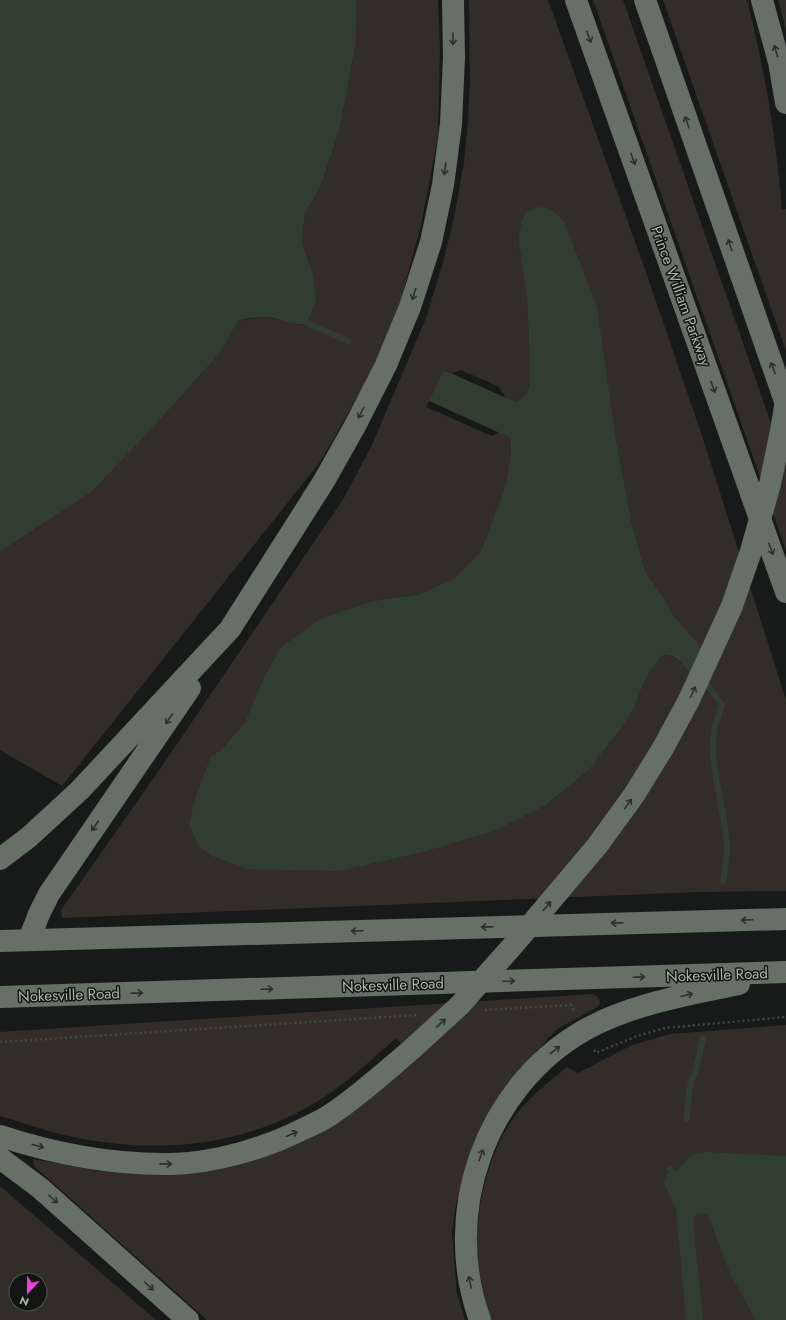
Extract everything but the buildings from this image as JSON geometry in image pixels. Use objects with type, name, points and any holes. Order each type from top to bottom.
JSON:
[{"type":"highway","points":[[29,940],[49,894],[230,629],[324,481],[386,365],[410,307],[431,242],[443,185],[451,124],[454,57],[453,0]]},
{"type":"highway","name":"Prince William Parkway","points":[[576,0],[786,592]]},
{"type":"highway","points":[[645,0],[786,404]]},
{"type":"highway","points":[[762,0],[779,62],[786,102]]},
{"type":"highway","points":[[0,1136],[54,1151],[134,1163],[173,1164],[214,1159],[254,1149],[282,1139],[329,1116],[358,1095],[412,1049],[465,999],[516,942],[597,846],[634,795],[663,748],[689,700],[734,599],[751,552],[770,484],[786,400]]},
{"type":"highway","points":[[0,859],[29,837],[80,790],[230,629]]},
{"type":"highway","points":[[0,941],[786,919]]},
{"type":"highway","points":[[480,1320],[475,1308],[467,1268],[465,1233],[468,1199],[486,1140],[502,1109],[522,1081],[537,1065],[569,1040],[611,1017],[644,1006],[690,994],[786,973]]},
{"type":"highway","name":"Nokesville Road","points":[[0,997],[786,973]]},
{"type":"highway","points":[[0,1158],[40,1188],[188,1320]]},
{"type":"path","points":[[479,1010],[571,1005],[577,1017]]},
{"type":"path","points":[[0,1042],[418,1015]]},
{"type":"path","points":[[592,1045],[596,1054],[637,1036],[664,1028],[786,1017]]},
{"type":"shaded area","points":[[0,0],[357,0],[356,42],[340,128],[321,186],[305,214],[302,243],[313,274],[316,300],[307,323],[294,324],[269,317],[251,318],[238,321],[223,349],[155,425],[92,491],[0,552]]},
{"type":"shaded area","points":[[357,0],[438,0],[440,47],[438,136],[421,225],[396,318],[364,386],[320,462],[62,786],[0,750],[0,552],[38,527],[223,349],[238,321],[255,318],[269,318],[300,325],[313,274],[302,243],[305,214],[321,186],[340,128],[356,42]]},
{"type":"shaded area","points":[[469,0],[548,0],[647,275],[702,436],[786,700],[786,891],[699,892],[62,918],[61,910],[160,769],[344,498],[372,445],[426,318],[442,266],[454,218],[464,162],[470,82]],"holes":[[[525,213],[615,434],[632,524],[645,571],[668,604],[674,616],[683,627],[703,694],[690,673],[677,659],[667,655],[661,656],[646,678],[634,708],[625,723],[589,770],[546,805],[211,756],[221,750],[245,722],[263,679],[280,648],[373,601],[420,594],[453,579],[481,551],[506,484],[511,450],[511,438],[499,432],[492,436],[426,407],[445,370],[452,373],[461,370],[499,387],[506,398],[517,401],[526,394],[529,386],[530,363],[527,301],[518,238],[521,222]]]},
{"type":"shaded area","points":[[593,0],[623,0],[786,466],[786,551]]},
{"type":"shaded area","points":[[663,0],[747,0],[769,104],[777,156],[782,209],[786,209],[786,351]]},
{"type":"shaded area","points":[[778,0],[786,0],[786,32],[779,2]]},
{"type":"shaded area","points":[[541,207],[551,210],[564,221],[597,307],[615,434],[632,524],[645,571],[668,604],[674,616],[699,645],[704,654],[708,669],[704,695],[678,660],[674,657],[666,655],[661,656],[646,678],[634,708],[625,723],[589,770],[546,805],[494,831],[423,852],[339,871],[248,869],[212,856],[199,846],[189,824],[196,796],[211,756],[221,750],[245,722],[263,679],[280,648],[318,620],[373,601],[420,594],[453,579],[481,551],[506,484],[511,450],[511,438],[429,401],[444,370],[506,398],[517,401],[526,394],[529,386],[530,363],[527,301],[518,238],[521,222],[525,213],[532,209]]},
{"type":"shaded area","points":[[592,994],[598,998],[600,1004],[596,1008],[557,1029],[518,1071],[497,1098],[476,1137],[455,1209],[452,1234],[457,1293],[465,1320],[207,1320],[34,1166],[33,1159],[99,1171],[156,1172],[223,1167],[414,1059],[396,1038],[343,1084],[308,1107],[280,1121],[250,1132],[220,1139],[189,1144],[157,1146],[126,1145],[64,1135],[0,1116],[0,1032]]},
{"type":"shaded area","points":[[786,1025],[786,1320],[491,1320],[481,1288],[478,1272],[477,1237],[481,1199],[499,1143],[518,1112],[529,1100],[567,1067],[578,1073],[632,1045],[670,1034]]},
{"type":"shaded area","points":[[706,1152],[786,1156],[786,1320],[756,1320],[731,1276],[708,1215],[699,1213],[694,1216],[693,1222],[703,1320],[686,1320],[676,1209],[663,1181],[667,1174],[679,1169],[690,1156],[696,1153]]},
{"type":"shaded area","points":[[0,1186],[156,1320],[0,1320]]},
{"type":"waterway","points":[[307,323],[348,341]]},
{"type":"waterway","points":[[706,683],[722,705],[715,726],[713,753],[716,780],[727,841],[723,881]]},
{"type":"waterway","points":[[686,1119],[691,1081],[695,1073],[703,1039]]},
{"type":"waterway","points":[[670,1169],[675,1179]]}]
